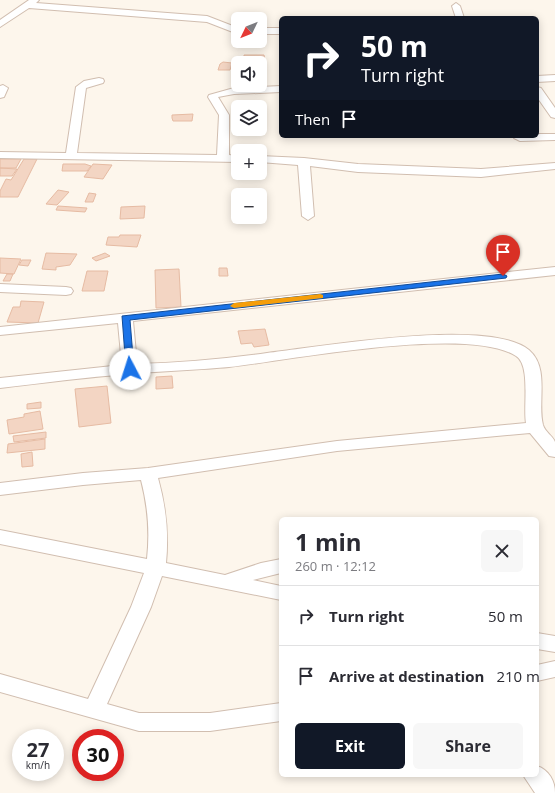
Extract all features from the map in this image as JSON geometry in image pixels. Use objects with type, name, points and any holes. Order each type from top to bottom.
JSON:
[{"type":"street","points":[[0,23],[32,2],[207,19],[231,28]]},
{"type":"street","points":[[456,6],[459,16]]},
{"type":"street","points":[[267,31],[279,31]]},
{"type":"street","points":[[539,79],[555,78]]},
{"type":"street","points":[[71,156],[81,86],[100,81]]},
{"type":"street","points":[[223,159],[224,116],[213,97],[215,95],[234,91],[279,89]]},
{"type":"street","points":[[539,92],[553,109]]},
{"type":"street","points":[[539,107],[553,109]]},
{"type":"street","points":[[539,137],[555,137]]},
{"type":"street","points":[[0,155],[231,159]]},
{"type":"street","points":[[267,159],[304,161],[358,168],[481,173],[555,166]]},
{"type":"street","points":[[304,161],[308,216]]},
{"type":"street","points":[[0,331],[555,271]]},
{"type":"street","points":[[0,288],[66,291]]},
{"type":"street","points":[[125,318],[130,369]]},
{"type":"street","points":[[0,383],[130,369],[265,358],[420,340],[451,338],[499,342],[517,347],[525,354],[532,367],[535,427],[555,452]]},
{"type":"street","points":[[0,489],[83,479],[148,474],[337,446],[535,427]]},
{"type":"street","points":[[94,709],[141,607],[156,567],[159,538],[156,502],[148,474]]},
{"type":"street","points":[[0,536],[279,593]]},
{"type":"street","points":[[226,582],[261,570],[279,566]]},
{"type":"street","points":[[539,641],[555,644]]},
{"type":"street","points":[[539,672],[555,669]]},
{"type":"street","points":[[0,683],[139,722],[210,722],[279,712]]},
{"type":"street","points":[[537,777],[549,793]]},
{"type":"building","points":[[264,55],[264,56],[244,56]]},
{"type":"building","points":[[223,62],[231,63],[230,70],[218,70],[220,64]]},
{"type":"building","points":[[193,114],[192,121],[173,121],[172,118],[172,115]]},
{"type":"building","points":[[0,159],[21,159],[16,168],[0,168]]},
{"type":"building","points":[[24,159],[37,159],[18,197],[0,197],[0,191],[6,179],[11,180]]},
{"type":"building","points":[[63,164],[85,164],[91,166],[87,171],[62,171]]},
{"type":"building","points":[[93,164],[112,165],[103,179],[84,177]]},
{"type":"building","points":[[0,168],[17,169],[12,176],[0,176]]},
{"type":"building","points":[[58,190],[69,192],[57,205],[46,204]]},
{"type":"building","points":[[89,193],[96,194],[93,202],[85,202]]},
{"type":"building","points":[[58,206],[87,208],[85,212],[56,210]]},
{"type":"building","points":[[145,206],[144,218],[120,219],[121,207]]},
{"type":"building","points":[[120,235],[141,235],[137,247],[106,245],[108,237],[119,237]]},
{"type":"building","points":[[46,253],[77,254],[70,265],[56,267],[56,270],[42,269]]},
{"type":"building","points":[[105,253],[110,256],[96,261],[92,258]]},
{"type":"building","points":[[0,258],[21,259],[14,274],[0,273]]},
{"type":"building","points":[[22,260],[31,260],[28,266],[19,265]]},
{"type":"building","points":[[219,268],[227,268],[228,276],[219,276]]},
{"type":"building","points":[[179,269],[181,307],[156,308],[155,270]]},
{"type":"building","points":[[87,271],[108,271],[104,291],[82,291]]},
{"type":"building","points":[[7,274],[13,274],[10,281],[3,281]]},
{"type":"building","points":[[21,301],[44,302],[38,323],[7,322],[13,307],[20,307]]},
{"type":"building","points":[[265,329],[269,345],[254,347],[252,343],[241,344],[238,331]]},
{"type":"building","points":[[172,376],[173,388],[156,389],[156,377]]},
{"type":"building","points":[[107,386],[111,423],[79,427],[75,389]]},
{"type":"building","points":[[41,402],[41,408],[27,409],[27,404]]},
{"type":"building","points":[[40,411],[43,429],[9,434],[7,420],[24,417],[24,414]]},
{"type":"building","points":[[46,432],[46,438],[14,442],[13,436]]},
{"type":"building","points":[[45,439],[45,449],[7,453],[8,444]]},
{"type":"building","points":[[32,452],[33,466],[22,467],[21,454]]},
{"type":"slow traffic","points":[[234,306],[320,296]]},
{"type":"route","points":[[130,369],[125,318],[503,276]]}]
